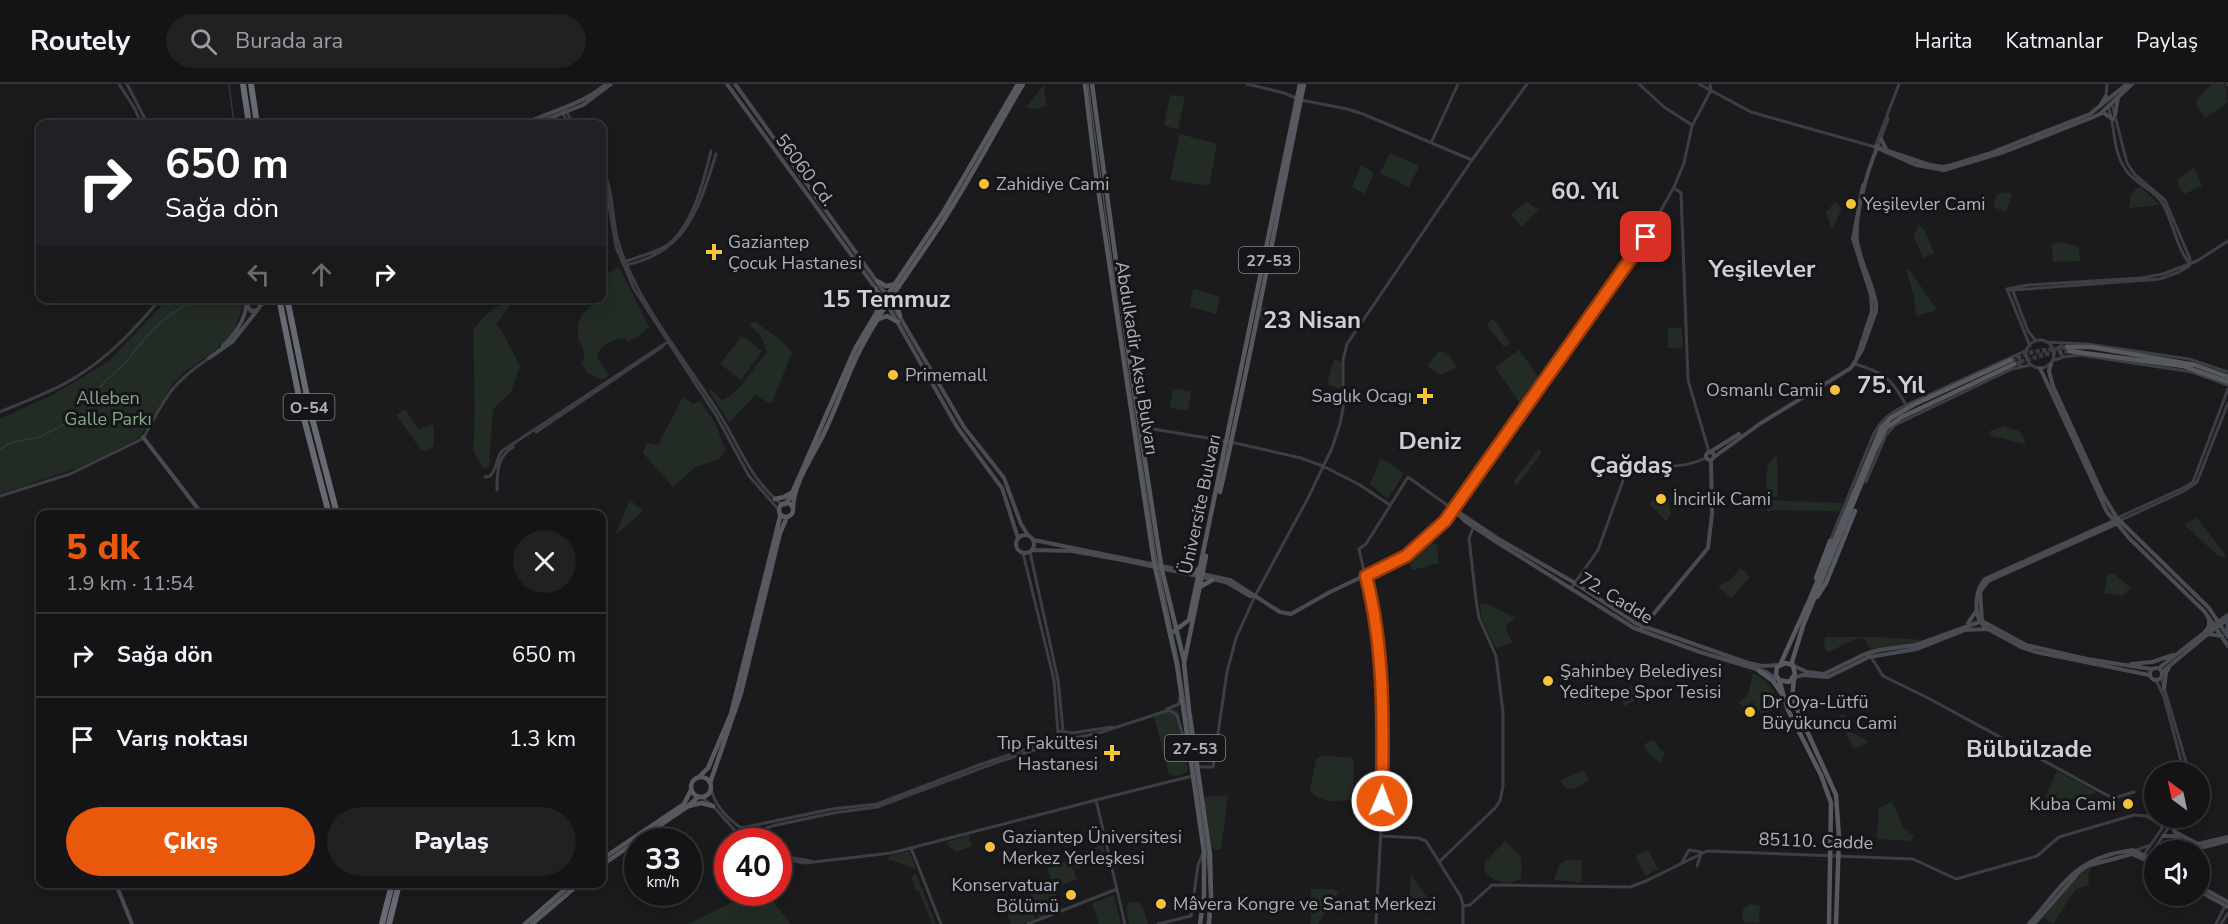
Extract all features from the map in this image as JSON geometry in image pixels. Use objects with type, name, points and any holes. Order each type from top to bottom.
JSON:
[{"type":"highway","points":[[243,84],[248,120]]},
{"type":"highway","points":[[251,84],[256,120]]},
{"type":"highway","name":"O-54","points":[[280,303],[301,407],[329,510]]},
{"type":"highway","name":"O-54","points":[[287,303],[309,406],[336,510]]},
{"type":"highway","points":[[386,924],[391,888]]},
{"type":"highway","points":[[386,924],[398,888]]},
{"type":"main road","points":[[538,120],[564,112],[606,84]]},
{"type":"main road","points":[[546,120],[596,97],[611,84]]},
{"type":"main road","name":"56060 Cd.","points":[[727,84],[876,289],[887,300]]},
{"type":"main road","name":"56060 Cd.","points":[[735,84],[877,281],[887,300]]},
{"type":"main road","points":[[915,259],[1018,84]]},
{"type":"main road","points":[[651,828],[684,804],[692,783],[708,768],[731,714],[780,511],[793,492],[855,348],[878,310],[957,198],[1023,84]]},
{"type":"main road","name":"Abdulkadir Aksu Bulvarı","points":[[1084,84],[1155,566],[1170,634]]},
{"type":"main road","points":[[1092,84],[1129,357],[1161,567],[1184,663]]},
{"type":"main road","name":"Üniversite Bulvarı","points":[[1229,441],[1292,148],[1300,84]]},
{"type":"main road","name":"Üniversite Bulvarı","points":[[1209,924],[1210,854],[1184,663],[1299,97],[1304,84]]},
{"type":"main road","points":[[2100,110],[2114,117],[2116,96],[2127,84]]},
{"type":"main road","points":[[2108,96],[2116,96],[2132,84]]},
{"type":"main road","points":[[2108,96],[2116,96]]},
{"type":"main road","points":[[1877,148],[1921,166],[1946,170],[2010,150],[2091,118],[2100,110],[2108,96]]},
{"type":"main road","points":[[2100,110],[2108,96]]},
{"type":"main road","points":[[552,118],[557,120]]},
{"type":"main road","points":[[1881,138],[1885,151]]},
{"type":"main road","points":[[1710,459],[1788,405],[1841,375],[1855,364],[1876,311],[1875,298],[1856,239],[1865,183],[1877,148]]},
{"type":"main road","points":[[1855,364],[1869,321],[1872,303],[1853,239],[1863,181],[1877,148]]},
{"type":"main road","points":[[1874,156],[1885,151]]},
{"type":"main road","points":[[877,281],[886,286],[897,286]]},
{"type":"main road","points":[[897,286],[895,299],[900,316]]},
{"type":"main road","points":[[876,289],[879,301],[878,310]]},
{"type":"main road","points":[[887,300],[900,316],[964,427],[1004,478],[1021,524],[1028,535],[1034,540],[1155,566]]},
{"type":"main road","points":[[887,300],[957,428],[1002,488],[1018,538],[1016,546],[1023,553],[1072,551],[1230,580],[1280,612],[1291,614],[1330,592],[1406,556],[1439,529],[1454,510],[1573,585]]},
{"type":"main road","points":[[651,828],[700,797],[708,795],[711,789],[710,783],[735,713],[780,533],[787,517],[791,516],[794,496],[846,380],[887,300]]},
{"type":"main road","points":[[209,358],[235,332],[244,318],[247,303]]},
{"type":"main road","points":[[248,303],[251,311],[259,308]]},
{"type":"main road","points":[[258,303],[259,308]]},
{"type":"main road","points":[[209,358],[233,341],[264,303]]},
{"type":"main road","points":[[875,323],[887,316],[898,322]]},
{"type":"main road","points":[[2066,347],[2091,347],[2184,362],[2228,383]]},
{"type":"main road","points":[[1784,700],[1776,672],[1809,601],[1881,428],[1891,418],[1913,405],[2013,360]]},
{"type":"main road","points":[[1836,924],[1838,845],[1836,795],[1792,698],[1795,671],[1792,665],[1797,645],[1875,450],[1886,429],[1902,417],[2013,360]]},
{"type":"main road","points":[[2051,362],[2049,371],[2053,387],[2121,529],[2211,615],[2228,618]]},
{"type":"main road","points":[[2040,368],[2107,513],[2211,615],[2228,645]]},
{"type":"main road","points":[[1841,375],[1796,397],[1710,452],[1712,514],[1708,548],[1642,629],[1748,663],[1762,666],[1786,663],[1799,670],[1824,674],[1864,654],[1916,645],[1981,622],[2026,645],[2161,672]]},
{"type":"main road","points":[[143,437],[199,510]]},
{"type":"main road","points":[[1810,609],[1826,583],[1866,482]]},
{"type":"main road","points":[[775,499],[793,492]]},
{"type":"main road","points":[[784,504],[791,505],[793,509]]},
{"type":"main road","name":"72. Cadde","points":[[1454,510],[1527,561],[1573,585],[1642,629],[1769,674],[1779,680]]},
{"type":"main road","points":[[780,511],[787,517]]},
{"type":"main road","points":[[2106,528],[2107,513]]},
{"type":"main road","points":[[1981,622],[1977,592],[1985,579],[2106,528],[2116,521]]},
{"type":"main road","points":[[2106,528],[2121,529]]},
{"type":"main road","points":[[1018,538],[1028,535]]},
{"type":"main road","points":[[1031,551],[1034,540]]},
{"type":"main road","points":[[1809,601],[1830,541]]},
{"type":"main road","points":[[1200,587],[1202,574]]},
{"type":"main road","name":"Üniversite Bulvarı","points":[[1170,634],[1189,620],[1202,574]]},
{"type":"main road","points":[[1979,607],[1990,627],[2021,647],[2149,675],[2156,680],[2182,651],[2207,633],[2211,615]]},
{"type":"main road","points":[[1966,627],[1979,607]]},
{"type":"main road","points":[[2161,672],[2228,618]]},
{"type":"main road","points":[[2228,618],[2228,636]]},
{"type":"main road","points":[[2217,625],[2228,636]]},
{"type":"main road","points":[[1177,630],[1186,627],[1190,634]]},
{"type":"main road","points":[[1779,680],[1789,682],[1802,675],[1828,677],[1871,657],[1917,649],[1966,627],[1990,627]]},
{"type":"main road","points":[[2207,633],[2222,636]]},
{"type":"main road","points":[[1170,634],[1177,665],[1204,852],[1204,896],[1200,924]]},
{"type":"main road","points":[[2124,665],[2152,662],[2182,651]]},
{"type":"main road","points":[[2164,689],[2166,673],[2172,662]]},
{"type":"main road","points":[[2149,675],[2151,669]]},
{"type":"main road","points":[[1759,671],[1775,683],[1829,794],[1831,843],[1829,924]]},
{"type":"main road","points":[[699,777],[705,778],[710,783]]},
{"type":"main road","points":[[691,790],[700,797]]},
{"type":"main road","points":[[687,807],[701,802],[713,806]]},
{"type":"main road","points":[[2170,835],[2173,830],[2191,843],[2198,844],[2228,839]]},
{"type":"main road","points":[[2163,836],[2170,835],[2196,849],[2228,839]]},
{"type":"main road","points":[[606,856],[624,845]]},
{"type":"main road","points":[[606,862],[624,848]]},
{"type":"main road","points":[[2029,924],[2081,866],[2097,858],[2126,850],[2137,850],[2144,855]]},
{"type":"main road","points":[[2034,924],[2087,866],[2128,854],[2144,857]]},
{"type":"main road","points":[[118,888],[132,924]]},
{"type":"main road","points":[[525,924],[566,888]]},
{"type":"main road","points":[[532,924],[574,888]]},
{"type":"main road","points":[[2210,893],[2227,904]]},
{"type":"main road","points":[[2210,896],[2227,904]]},
{"type":"street","points":[[119,84],[140,120]]},
{"type":"street","points":[[127,84],[144,120]]},
{"type":"street","points":[[1247,84],[1363,114],[1472,160]]},
{"type":"street","points":[[1431,143],[1458,84]]},
{"type":"street","points":[[1197,767],[1213,767],[1227,672],[1241,624],[1332,448],[1343,410],[1344,360],[1347,344],[1472,160],[1527,84]]},
{"type":"street","points":[[1639,84],[1664,107],[1692,126]]},
{"type":"street","points":[[1699,84],[1751,112],[1877,148]]},
{"type":"street","points":[[1376,924],[1382,836],[1383,699],[1377,633],[1359,549],[1366,544],[1408,477],[1454,510],[1479,471],[1525,411],[1646,237],[1674,188],[1684,163],[1692,126],[1711,90],[1710,84]]},
{"type":"street","points":[[1877,148],[1899,84]]},
{"type":"street","points":[[2108,96],[2127,163],[2135,175],[2158,193],[2170,208],[2190,264]]},
{"type":"street","points":[[1877,148],[1891,106]]},
{"type":"street","points":[[564,112],[566,120]]},
{"type":"street","points":[[564,112],[571,120]]},
{"type":"street","points":[[625,263],[672,242],[696,201],[704,181],[711,151]]},
{"type":"street","points":[[625,263],[666,250],[682,234],[703,194],[716,154]]},
{"type":"street","points":[[606,178],[619,246],[640,298],[719,412],[753,474],[775,499],[784,504]]},
{"type":"street","points":[[1674,188],[1681,193],[1688,380],[1710,452]]},
{"type":"street","points":[[606,189],[616,247],[644,299],[717,417],[748,476],[780,511]]},
{"type":"street","points":[[2011,289],[2163,274],[2190,264],[2228,241]]},
{"type":"street","points":[[632,275],[637,261]]},
{"type":"street","points":[[2011,289],[2028,331],[2036,341],[2066,347]]},
{"type":"street","points":[[2011,289],[2028,348],[2027,359],[2031,365]]},
{"type":"street","points":[[0,412],[75,378],[108,354],[157,303]]},
{"type":"street","points":[[484,477],[494,472],[498,456],[502,451],[669,341]]},
{"type":"street","points":[[2013,360],[2036,341]]},
{"type":"street","points":[[2046,342],[2054,350],[2051,362]]},
{"type":"street","points":[[2063,357],[2059,351],[2066,347],[2087,344],[2195,360],[2228,372]]},
{"type":"street","points":[[497,490],[499,461],[507,451],[658,351],[663,345]]},
{"type":"street","points":[[1866,482],[1886,435],[1895,425],[2019,367],[2031,365],[2040,368],[2063,357],[2080,355],[2192,372],[2228,383],[2193,482],[2116,521]]},
{"type":"street","points":[[0,496],[83,468],[136,442],[143,437],[167,394],[192,369],[209,358]]},
{"type":"street","points":[[1830,541],[1877,428],[1886,417],[1906,405],[2020,358],[2019,367]]},
{"type":"street","points":[[1855,364],[1872,369],[1891,380],[1906,405]]},
{"type":"street","points":[[2116,521],[2185,491],[2197,482],[2228,403]]},
{"type":"street","points":[[1141,427],[1229,441],[1283,453],[1323,466],[1360,484],[1390,505]]},
{"type":"street","points":[[1573,585],[1598,550],[1630,461],[1664,468],[1710,459]]},
{"type":"street","points":[[1439,862],[1495,808],[1500,801],[1503,786],[1503,712],[1496,656],[1479,616],[1469,538],[1474,526]]},
{"type":"street","points":[[1031,551],[1058,680],[1066,740]]},
{"type":"street","points":[[1023,553],[1054,680],[1058,734],[1061,741]]},
{"type":"street","points":[[1871,657],[1883,676],[2114,798],[2134,792]]},
{"type":"street","points":[[2161,672],[2186,762]]},
{"type":"street","points":[[2156,680],[2164,697],[2181,762]]},
{"type":"street","points":[[769,827],[833,813],[877,807],[995,763],[1151,715],[1179,704],[1180,697]]},
{"type":"street","points":[[1151,715],[1169,710],[1176,713],[1189,758]]},
{"type":"street","points":[[711,789],[714,799],[726,816],[743,828],[832,809],[877,804],[1050,741],[1064,731],[1072,733],[1102,730]]},
{"type":"street","points":[[792,862],[805,863],[891,853],[1192,776]]},
{"type":"street","points":[[700,797],[713,806],[733,828]]},
{"type":"street","points":[[1096,801],[1125,924]]},
{"type":"street","name":"85110. Cadde","points":[[1463,906],[1470,904],[1492,885],[1630,887],[1702,852],[1718,851],[1913,859],[1956,879],[2037,856],[2059,837],[2134,815],[2144,816]]},
{"type":"street","points":[[2161,840],[2168,828]]},
{"type":"street","points":[[1382,836],[1423,839],[1431,847],[1459,892],[1463,906],[1463,924]]},
{"type":"street","points":[[1818,855],[1828,850],[1831,843]]},
{"type":"street","points":[[1838,845],[1850,856]]},
{"type":"street","points":[[2137,850],[2144,847]]},
{"type":"street","points":[[911,848],[941,924]]},
{"type":"street","points":[[1682,863],[1689,850],[1702,852],[1696,866]]},
{"type":"street","points":[[1158,924],[1191,916],[1198,865],[1204,852]]},
{"type":"street","points":[[1818,855],[1824,858],[1831,867]]},
{"type":"street","points":[[1837,870],[1842,860],[1850,856]]},
{"type":"street","points":[[792,857],[799,860],[816,861]]},
{"type":"street","points":[[1028,924],[1117,889]]},
{"type":"street","points":[[2221,921],[2227,904]]},
{"type":"street","points":[[2216,924],[2228,913]]},
{"type":"green space","points":[[1044,84],[1046,106],[1034,109],[1027,107]]},
{"type":"green space","points":[[2212,84],[2225,84],[2228,102],[2205,118],[2195,102]]},
{"type":"green space","points":[[1170,95],[1185,97],[1178,129],[1164,126]]},
{"type":"green space","points":[[1180,134],[1217,144],[1209,186],[1170,180]]},
{"type":"green space","points":[[1390,153],[1419,166],[1409,187],[1380,173]]},
{"type":"green space","points":[[1361,165],[1374,173],[1365,194],[1352,187]]},
{"type":"green space","points":[[2194,168],[2202,186],[2184,194],[2177,180]]},
{"type":"green space","points":[[2141,187],[2160,205],[2129,208],[2131,194]]},
{"type":"green space","points":[[2006,192],[2012,194],[2006,212],[1993,207],[1997,194]]},
{"type":"green space","points":[[1527,202],[1539,210],[1521,227],[1511,214]]},
{"type":"green space","points":[[1835,202],[1842,208],[1832,230],[1826,212]]},
{"type":"green space","points":[[1918,224],[1924,229],[1934,253],[1923,258],[1914,237]]},
{"type":"green space","points":[[2063,242],[2079,247],[2080,261],[2053,262],[2052,244]]},
{"type":"green space","points":[[619,267],[649,327],[636,338],[627,341],[626,338],[616,340],[601,349],[597,358],[608,373],[608,376],[602,380],[587,373],[581,362],[584,360],[584,355],[578,338],[578,330],[581,317],[588,308],[597,303],[606,303],[606,274]]},
{"type":"green space","points":[[1909,269],[1937,310],[1916,316],[1914,297],[1907,272]]},
{"type":"green space","points":[[1193,289],[1220,296],[1216,314],[1190,307]]},
{"type":"green space","name":"Alleben Galle Parkı","points":[[164,303],[243,303],[230,337],[175,382],[147,427],[136,440],[80,467],[0,494],[0,419],[56,393],[109,361]]},
{"type":"green space","points":[[504,303],[511,303],[496,324],[520,366],[511,392],[493,409],[489,467],[484,469],[473,451],[475,412],[473,331],[494,309]]},
{"type":"green space","points":[[1261,307],[1286,312],[1281,325],[1269,318],[1267,321],[1259,319]]},
{"type":"green space","points":[[1493,318],[1510,343],[1504,347],[1487,325]]},
{"type":"green space","points":[[754,321],[780,339],[792,353],[771,404],[755,395],[729,423],[709,391],[711,389],[722,400],[729,397],[741,386],[767,352],[761,336],[749,325]]},
{"type":"green space","points":[[1668,328],[1682,328],[1683,348],[1668,348]]},
{"type":"green space","points":[[742,336],[762,351],[741,380],[720,364]]},
{"type":"green space","points":[[1519,350],[1540,379],[1522,406],[1495,367]]},
{"type":"green space","points":[[1439,351],[1447,353],[1457,367],[1440,375],[1427,366]]},
{"type":"green space","points":[[1334,359],[1341,362],[1341,389],[1327,384]]},
{"type":"green space","points":[[1173,389],[1191,391],[1188,411],[1170,408]]},
{"type":"green space","points":[[683,397],[693,404],[700,401],[715,423],[726,451],[719,459],[696,467],[673,487],[643,453],[647,443],[658,445]]},
{"type":"green space","points":[[405,409],[419,430],[432,424],[434,446],[422,451],[396,415]]},
{"type":"green space","points":[[2004,426],[2021,432],[2026,444],[1992,436],[1988,432]]},
{"type":"green space","points":[[1538,449],[1542,452],[1517,486],[1513,482]]},
{"type":"green space","points":[[1777,456],[1777,497],[1767,496],[1768,468]]},
{"type":"green space","points":[[1381,458],[1404,473],[1388,499],[1370,484]]},
{"type":"green space","points":[[1668,499],[1671,513],[1666,521],[1649,504],[1653,500],[1662,506]]},
{"type":"green space","points":[[630,500],[643,511],[615,535]]},
{"type":"green space","points":[[1768,500],[1841,502],[1842,505],[1839,512],[1835,513],[1835,511],[1771,510],[1770,512],[1767,511]]},
{"type":"green space","points":[[2197,518],[2225,557],[2217,555],[2184,524]]},
{"type":"green space","points":[[1431,543],[1437,545],[1439,563],[1412,570],[1408,561]]},
{"type":"green space","points":[[1741,568],[1750,577],[1731,599],[1718,586],[1731,579]]},
{"type":"green space","points":[[2108,573],[2116,575],[2131,589],[2122,596],[2104,593]]},
{"type":"green space","points":[[1480,603],[1488,604],[1515,618],[1505,626],[1512,643],[1495,647],[1481,617]]},
{"type":"green space","points":[[1825,637],[1878,637],[1923,640],[1916,644],[1870,649],[1864,638],[1858,638],[1828,652],[1824,648]]},
{"type":"green space","points":[[1753,673],[1767,683],[1783,708],[1761,713],[1753,702],[1743,707],[1739,703],[1748,694]]},
{"type":"green space","points":[[1633,686],[1640,687],[1643,691],[1640,698],[1624,706],[1619,693]]},
{"type":"green space","points":[[1174,709],[1178,711],[1188,770],[1174,776],[1169,775],[1154,716]]},
{"type":"green space","points":[[1844,714],[1853,733],[1869,742],[1854,749],[1838,717]]},
{"type":"green space","points":[[1654,740],[1660,750],[1665,752],[1661,762],[1650,755],[1644,744]]},
{"type":"green space","points":[[1327,756],[1353,758],[1354,797],[1351,800],[1324,800],[1310,790],[1316,760]]},
{"type":"green space","points":[[1584,770],[1589,781],[1573,789],[1567,789],[1560,781]]},
{"type":"green space","points":[[2057,771],[2095,793],[2056,803],[2045,797]]},
{"type":"green space","points":[[1228,795],[1221,850],[1212,849],[1204,797]]},
{"type":"green space","points":[[1892,802],[1904,828],[1914,836],[1911,841],[1877,839],[1879,808]]},
{"type":"green space","points":[[969,835],[972,846],[955,852],[954,849],[950,849],[947,842]]},
{"type":"green space","points":[[1505,841],[1521,857],[1521,878],[1507,883],[1497,881],[1488,875],[1485,872],[1484,863]]},
{"type":"green space","points":[[1103,844],[1107,863],[1094,867],[1095,864],[1097,866],[1106,862],[1100,849],[1087,854],[1090,863],[1076,869],[1071,858]]},
{"type":"green space","points":[[1648,850],[1658,869],[1645,876],[1636,856]]},
{"type":"green space","points":[[909,851],[916,869],[888,859],[890,856]]},
{"type":"green space","points":[[1069,859],[1077,879],[1055,888],[1047,869]]},
{"type":"green space","points":[[1566,860],[1582,860],[1581,882],[1554,880],[1559,865]]},
{"type":"green space","points":[[2092,867],[2088,876],[2089,885],[2076,889],[2053,924],[2043,917],[2072,882]]},
{"type":"green space","points":[[916,874],[936,924],[932,924],[919,891],[916,891],[911,876]]},
{"type":"green space","points":[[1411,875],[1430,901],[1434,911],[1408,911]]},
{"type":"green space","points":[[1051,883],[1062,909],[1039,918],[1030,892]]},
{"type":"green space","points":[[1311,889],[1333,889],[1339,892],[1318,924],[1311,924]]},
{"type":"green space","points":[[1114,895],[1121,924],[1099,924],[1092,903]]},
{"type":"green space","points":[[1027,896],[1036,919],[1024,924],[1011,924],[1004,906]]},
{"type":"green space","points":[[1137,902],[1142,905],[1148,924],[1129,924],[1126,911],[1128,903]]},
{"type":"green space","points":[[1750,904],[1760,905],[1759,923],[1743,922],[1743,909]]},
{"type":"green space","points":[[725,906],[777,906],[791,924],[688,924]]},
{"type":"waterway","points":[[229,84],[234,120]]},
{"type":"waterway","points":[[131,356],[161,323],[190,303]]},
{"type":"waterway","points":[[0,449],[12,442],[40,437],[85,413],[102,385],[129,358]]},
{"type":"tunnel","points":[[2011,360],[2032,352],[2067,347]]},
{"type":"tunnel","points":[[2014,364],[2046,354],[2069,351]]},
{"type":"tram line","points":[[1088,84],[1121,328],[1156,556],[1179,664],[1207,852],[1210,897],[1207,924]]},
{"type":"place","name":"Zahidiye Cami","points":[[984,184]]},
{"type":"place","name":"Yeşilevler Cami","points":[[1851,204]]},
{"type":"place","name":"Gaziantep Çocuk Hastanesi","points":[[714,252]]},
{"type":"place","name":"Primemall","points":[[893,375]]},
{"type":"place","name":"Osmanlı Camii","points":[[1835,390]]},
{"type":"place","name":"Saglık Ocagı","points":[[1425,396]]},
{"type":"place","name":"İncirlik Cami","points":[[1661,499]]},
{"type":"place","name":"Şahinbey Belediyesi Yeditepe Spor Tesisi","points":[[1548,681]]},
{"type":"place","name":"Dr Oya-Lütfü Büyükuncu Cami","points":[[1750,712]]},
{"type":"place","name":"Tıp Fakültesi Hastanesi","points":[[1112,753]]},
{"type":"place","name":"Kuba Cami","points":[[2128,804]]},
{"type":"place","name":"Gaziantep Üniversitesi Merkez Yerleşkesi","points":[[990,847]]},
{"type":"place","name":"Konservatuar Bölümü","points":[[1071,895]]},
{"type":"place","name":"Mâvera Kongre ve Sanat Merkezi","points":[[1161,904]]},
{"type":"district","name":"60. Yıl","points":[[1585,191]]},
{"type":"district","name":"Yeşilevler","points":[[1762,269]]},
{"type":"district","name":"15 Temmuz","points":[[886,299]]},
{"type":"district","name":"23 Nisan","points":[[1312,320]]},
{"type":"district","name":"75. Yıl","points":[[1891,385]]},
{"type":"district","name":"Deniz","points":[[1430,441]]},
{"type":"district","name":"Çağdaş","points":[[1631,465]]},
{"type":"district","name":"Bülbülzade","points":[[2029,749]]},
{"type":"route","points":[[1382,801],[1383,699],[1377,633],[1366,576],[1406,556],[1439,529],[1479,471],[1525,411],[1646,237]]}]
